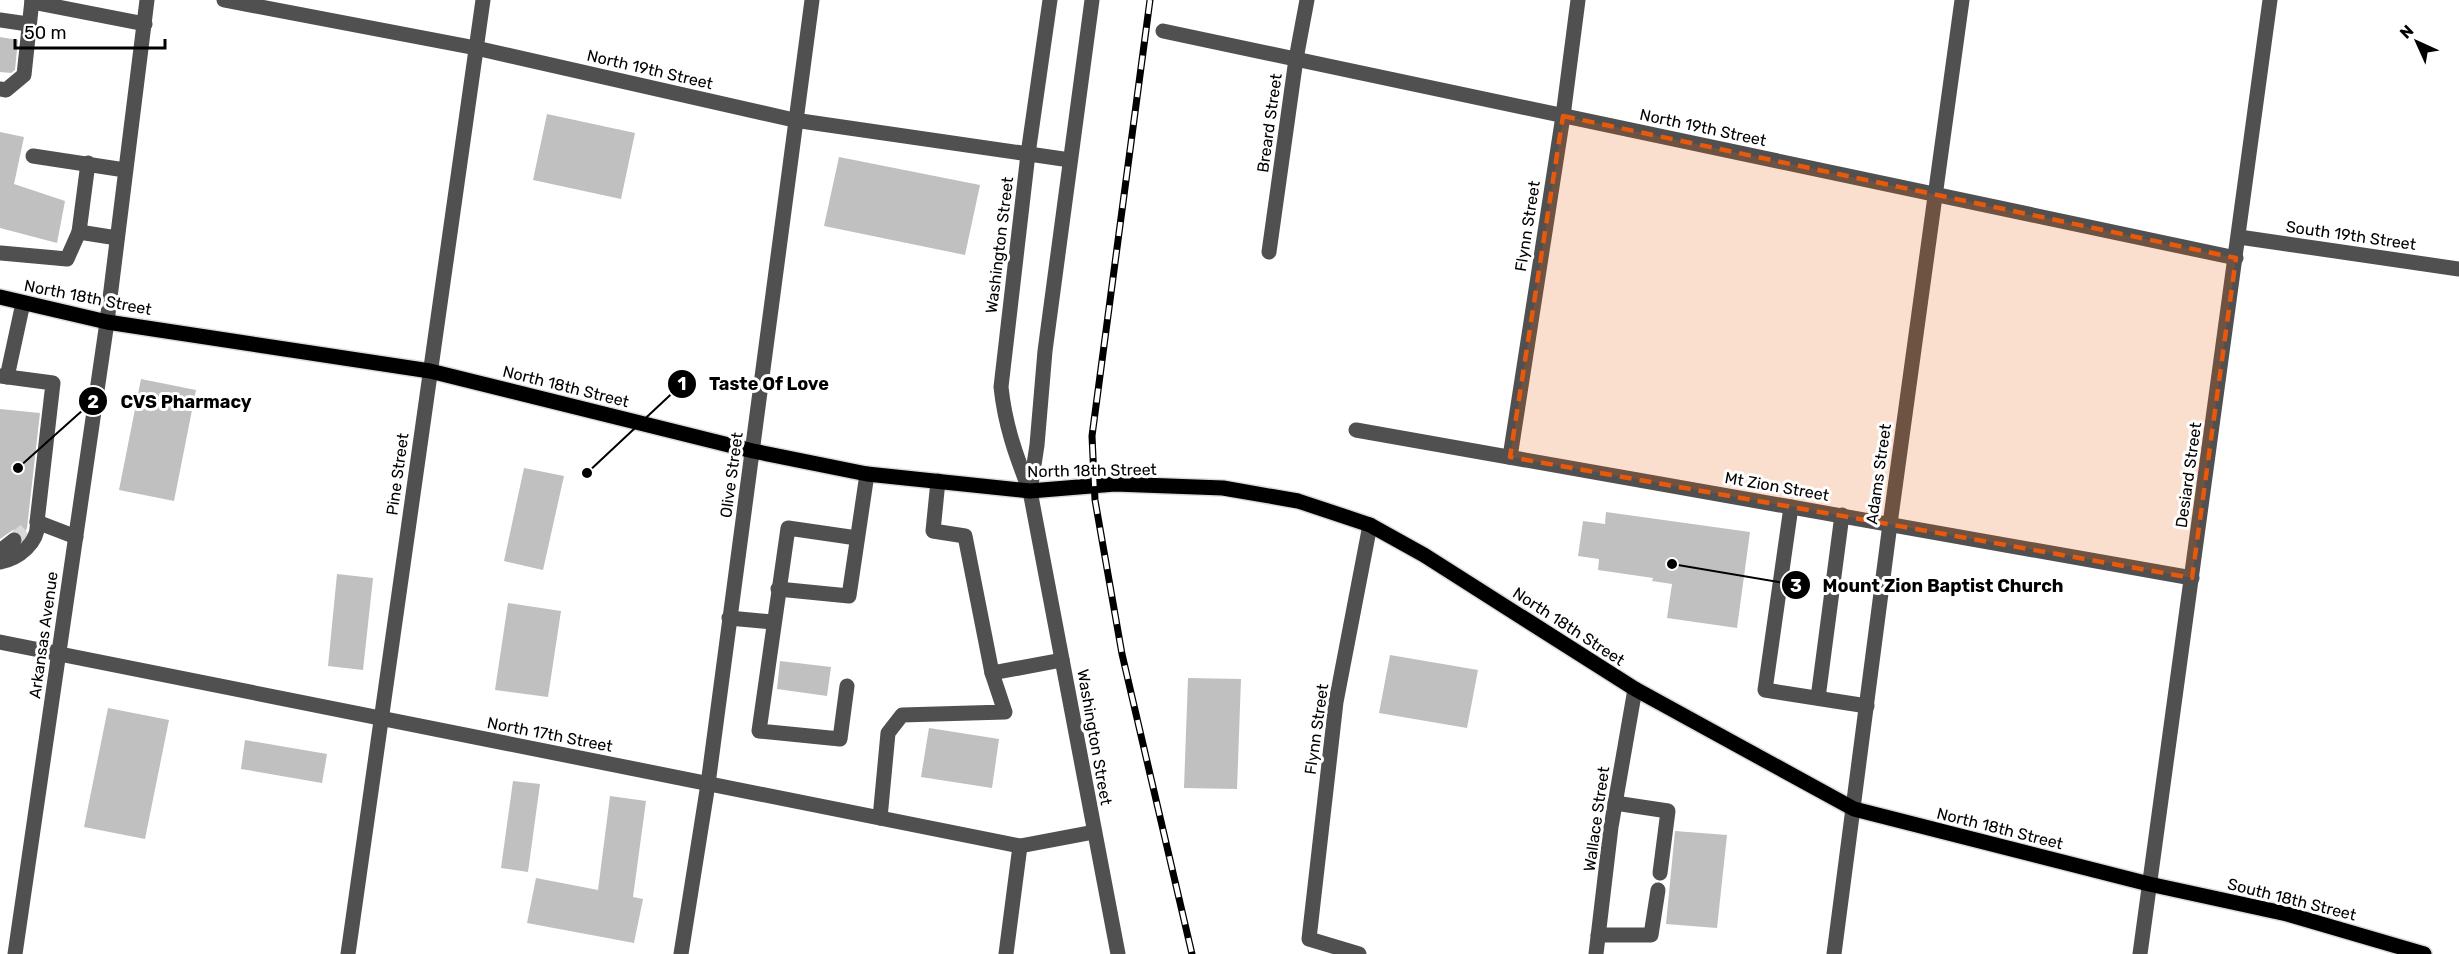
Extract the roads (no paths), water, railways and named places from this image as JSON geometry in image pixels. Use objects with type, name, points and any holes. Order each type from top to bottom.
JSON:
[{"type":"main road","name":"North 18th Street","points":[[0,297],[107,322],[430,371],[753,451],[867,474],[1030,491],[1115,484],[1223,488],[1298,501],[1370,525],[1424,555],[1635,689],[1854,808],[2150,884]]},
{"type":"main road","name":"South 18th Street","points":[[2150,884],[2287,914],[2391,949],[2424,954]]},
{"type":"street","name":"Arkansas Avenue","points":[[15,954],[107,322],[147,0]]},
{"type":"street","name":"North 19th Street","points":[[224,0],[476,48],[794,120],[1070,160]]},
{"type":"street","name":"Pine Street","points":[[348,954],[483,0]]},
{"type":"street","name":"Olive Street","points":[[681,954],[708,784],[753,451],[794,120],[812,0]]},
{"type":"street","name":"Washington Street","points":[[1050,0],[1028,154],[1000,387],[1011,444],[1030,491],[1118,954]]},
{"type":"street","name":"Washington Street","points":[[1030,491],[1037,445],[1045,351],[1092,0]]},
{"type":"street","name":"Breard Street","points":[[1269,252],[1296,59],[1307,0]]},
{"type":"street","name":"Flynn Street","points":[[1510,457],[1563,116],[1578,0]]},
{"type":"street","name":"Adams Street","points":[[1834,954],[1934,194],[1962,0]]},
{"type":"street","name":"Desiard Street","points":[[2140,954],[2270,0]]},
{"type":"street","points":[[0,89],[6,90],[24,75],[32,1],[145,24]]},
{"type":"street","points":[[0,20],[28,24]]},
{"type":"street","name":"North 19th Street","points":[[1163,31],[2236,258]]},
{"type":"street","points":[[33,156],[125,170]]},
{"type":"street","points":[[0,255],[67,259],[79,232],[88,163]]},
{"type":"street","points":[[79,232],[117,238]]},
{"type":"street","name":"South 19th Street","points":[[2239,237],[2459,269]]},
{"type":"street","points":[[23,303],[3,377],[53,382],[26,531]]},
{"type":"street","name":"Mt Zion Street","points":[[1356,429],[2192,578]]},
{"type":"street","points":[[778,589],[849,596],[867,474]]},
{"type":"street","points":[[880,818],[888,734],[902,715],[1005,712],[992,673],[965,536],[933,531],[938,481]]},
{"type":"street","points":[[1791,507],[1765,690],[1867,706]]},
{"type":"street","points":[[1818,698],[1842,516]]},
{"type":"street","name":"Flynn Street","points":[[1359,954],[1309,939],[1336,702],[1370,525]]},
{"type":"street","points":[[847,686],[840,740],[759,731],[772,622],[788,528],[857,538]]},
{"type":"street","points":[[26,531],[76,537]]},
{"type":"street","points":[[0,555],[4,548],[26,531],[38,531],[36,539],[9,561],[0,562]]},
{"type":"street","points":[[729,618],[772,622]]},
{"type":"street","name":"North 17th Street","points":[[0,642],[1020,846],[1094,832]]},
{"type":"street","points":[[992,673],[1062,660]]},
{"type":"street","name":"Wallace Street","points":[[1596,954],[1616,803],[1635,689]]},
{"type":"street","points":[[1616,803],[1668,811],[1660,873]]},
{"type":"street","points":[[1006,954],[1020,846]]},
{"type":"street","points":[[1598,935],[1651,935],[1658,890]]},
{"type":"tunnel","points":[[14,540],[26,530]]},
{"type":"railway","points":[[1150,0],[1092,436],[1095,500],[1122,654],[1192,954]]},
{"type":"place","name":"CVS Pharmacy","points":[[18,468]]},
{"type":"place","name":"Taste Of Love","points":[[587,473]]},
{"type":"place","name":"Mount Zion Baptist Church","points":[[1672,564]]}]
